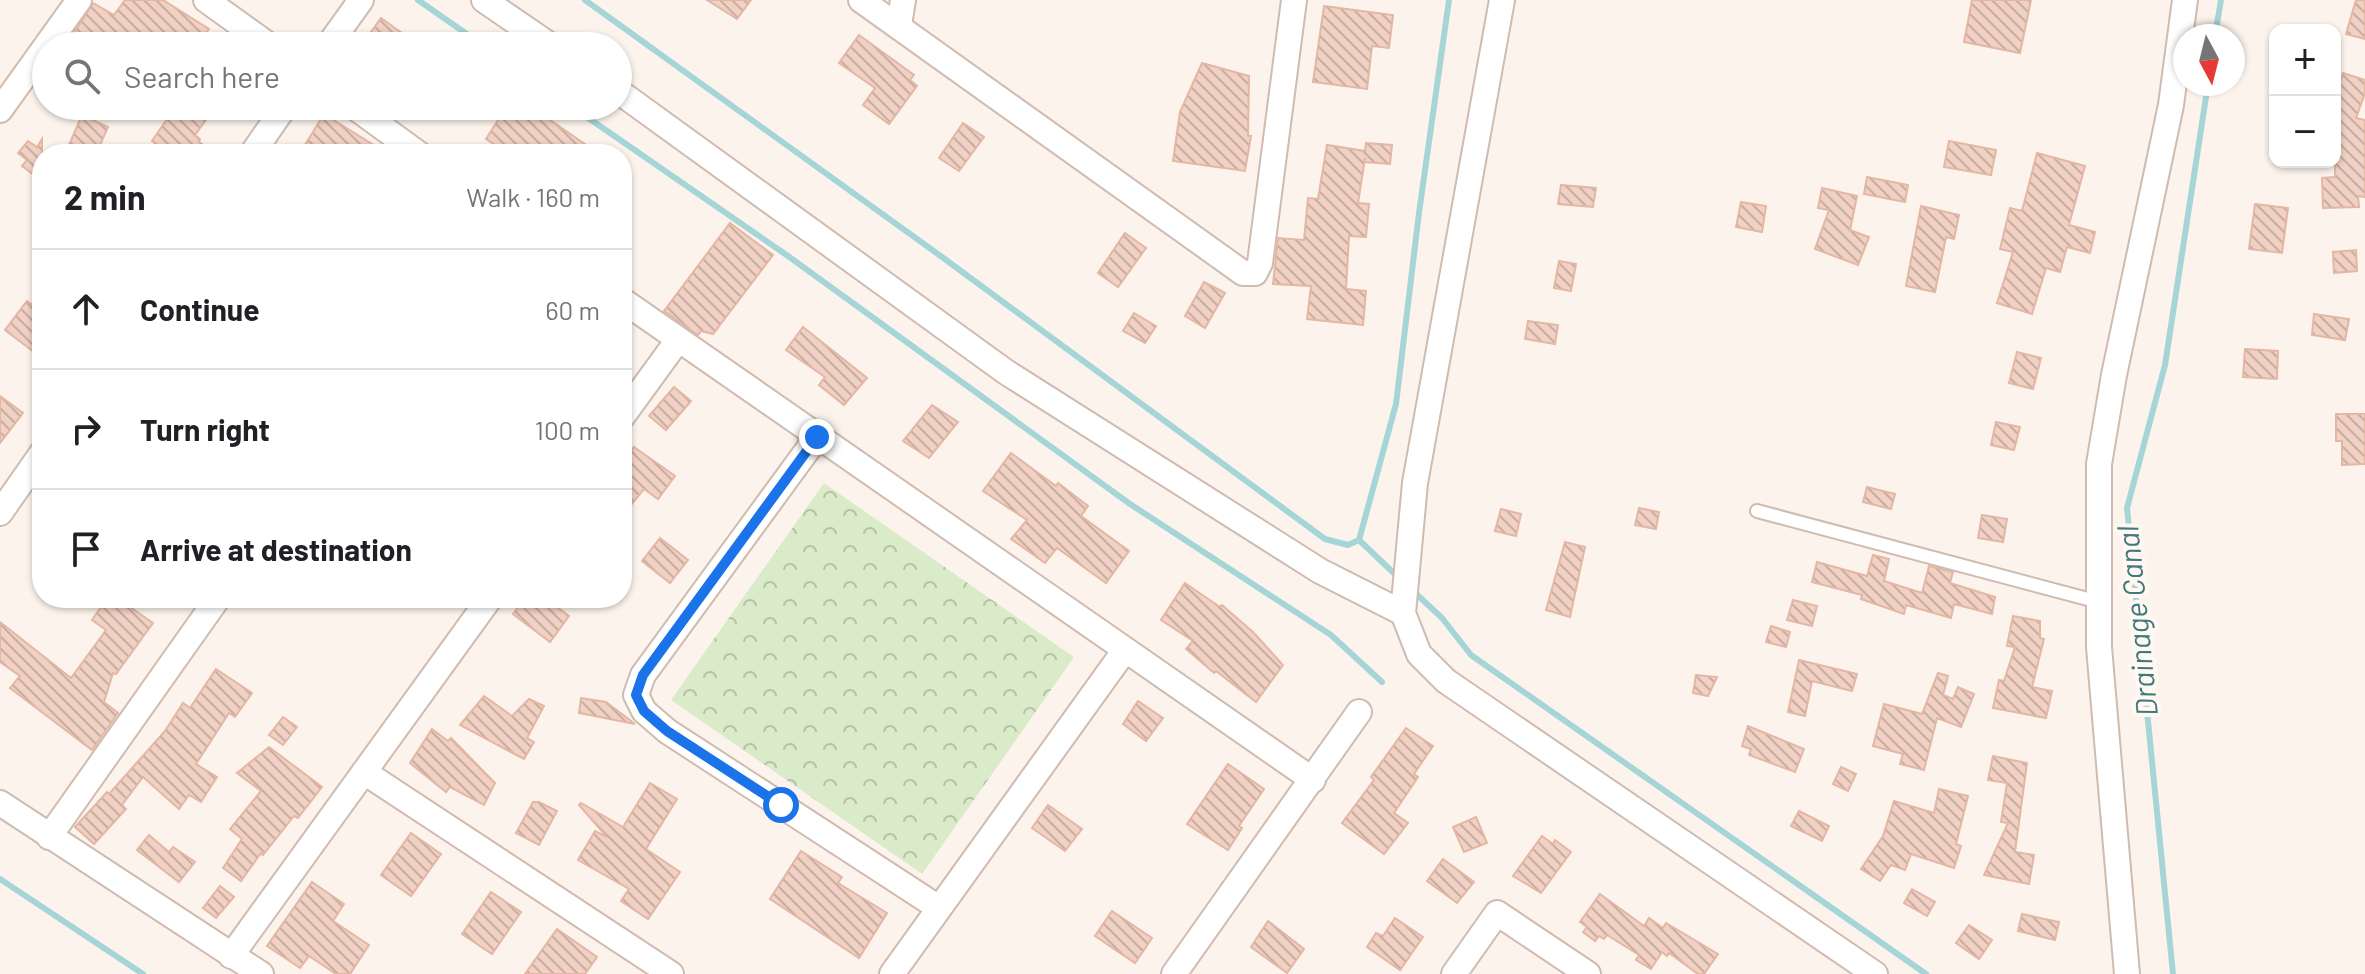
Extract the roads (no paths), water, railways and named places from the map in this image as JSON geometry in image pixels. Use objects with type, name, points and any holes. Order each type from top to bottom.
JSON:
[{"type":"street","points":[[56,32],[79,0]]},
{"type":"street","points":[[206,0],[251,32]]},
{"type":"street","points":[[338,32],[361,0]]},
{"type":"street","points":[[484,0],[531,32]]},
{"type":"street","points":[[861,0],[1243,273],[1255,273],[1260,263],[1294,0]]},
{"type":"street","points":[[899,25],[903,0]]},
{"type":"street","points":[[1502,0],[1415,483],[1403,613],[1419,654],[1446,681],[1875,974]]},
{"type":"street","points":[[2127,974],[2099,647],[2099,464],[2114,375],[2171,105],[2185,0]]},
{"type":"street","points":[[0,110],[32,65]]},
{"type":"street","points":[[632,101],[1006,372],[1320,571],[1403,613]]},
{"type":"street","points":[[259,144],[275,120]]},
{"type":"street","points":[[372,120],[405,144]]},
{"type":"street","points":[[632,307],[1313,780]]},
{"type":"street","points":[[632,403],[678,340]]},
{"type":"street","points":[[817,437],[643,675],[636,695],[644,711],[667,731],[939,908]]},
{"type":"street","points":[[0,513],[32,467]]},
{"type":"street","points":[[49,837],[211,608]]},
{"type":"street","points":[[231,956],[483,608]]},
{"type":"street","points":[[892,974],[1125,650]]},
{"type":"street","points":[[1174,974],[1359,712]]},
{"type":"street","points":[[364,772],[671,974]]},
{"type":"street","points":[[0,803],[261,974]]},
{"type":"street","points":[[1454,974],[1497,913],[1588,974]]},
{"type":"lane","points":[[1757,511],[2099,602]]},
{"type":"waterway","points":[[418,0],[464,32]]},
{"type":"waterway","points":[[585,0],[629,32]]},
{"type":"waterway","points":[[632,34],[1325,539],[1348,545],[1359,540],[1396,404],[1449,0]]},
{"type":"waterway","name":"Drainage Canal","points":[[2217,24],[2221,0]]},
{"type":"waterway","name":"Drainage Canal","points":[[2173,974],[2127,508],[2165,365],[2206,96]]},
{"type":"waterway","points":[[591,120],[626,144]]},
{"type":"waterway","points":[[632,148],[788,256],[1130,504],[1331,635],[1382,682]]},
{"type":"waterway","points":[[1359,540],[1400,579]]},
{"type":"waterway","points":[[1411,589],[1442,618],[1471,655],[1926,974]]},
{"type":"waterway","points":[[0,879],[143,974]]}]
